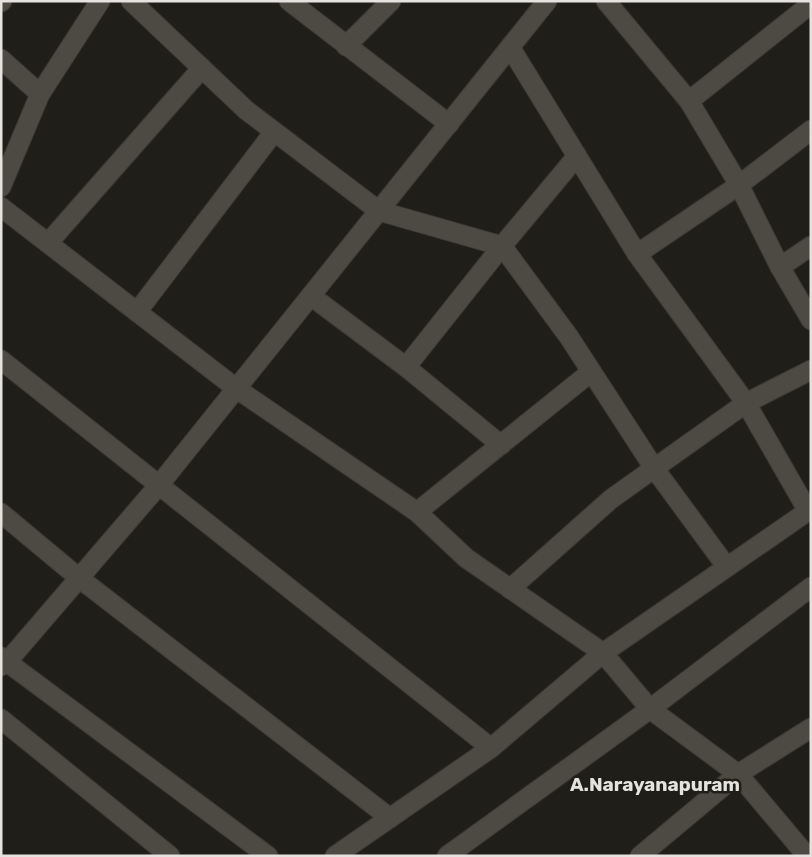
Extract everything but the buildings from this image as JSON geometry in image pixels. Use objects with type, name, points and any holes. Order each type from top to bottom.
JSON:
[{"type":"street","points":[[1,187],[40,94],[100,1]]},
{"type":"street","points":[[131,1],[246,110],[379,211],[502,246],[517,264],[591,372],[654,468],[726,566]]},
{"type":"street","points":[[289,1],[449,124]]},
{"type":"street","points":[[346,46],[391,1]]},
{"type":"street","points":[[268,856],[3,661],[79,578],[159,485],[547,1]]},
{"type":"street","points":[[606,1],[689,101],[739,186],[780,268],[811,320]]},
{"type":"street","points":[[689,101],[811,4]]},
{"type":"street","points":[[334,856],[491,748],[603,653],[809,510],[746,403],[637,254],[510,48]]},
{"type":"street","points":[[1,59],[40,94]]},
{"type":"street","points":[[48,243],[202,68]]},
{"type":"street","points":[[637,254],[739,186],[811,130]]},
{"type":"street","points":[[137,312],[274,132]]},
{"type":"street","points":[[406,367],[502,246],[577,156]]},
{"type":"street","points":[[1,207],[237,390],[417,512],[466,558],[603,653],[650,709],[738,774],[809,856]]},
{"type":"street","points":[[780,268],[811,246]]},
{"type":"street","points":[[311,296],[406,367],[501,445]]},
{"type":"street","points":[[1,360],[491,748]]},
{"type":"street","points":[[510,589],[611,499],[746,403],[811,370]]},
{"type":"street","points":[[417,512],[591,372]]},
{"type":"street","points":[[1,513],[79,578],[390,818]]},
{"type":"street","points":[[447,856],[650,709],[811,587]]},
{"type":"street","points":[[1,719],[170,856]]},
{"type":"street","points":[[640,856],[738,774],[811,728]]},
{"type":"district","name":"A.Narayanapuram","points":[[655,784]]}]
